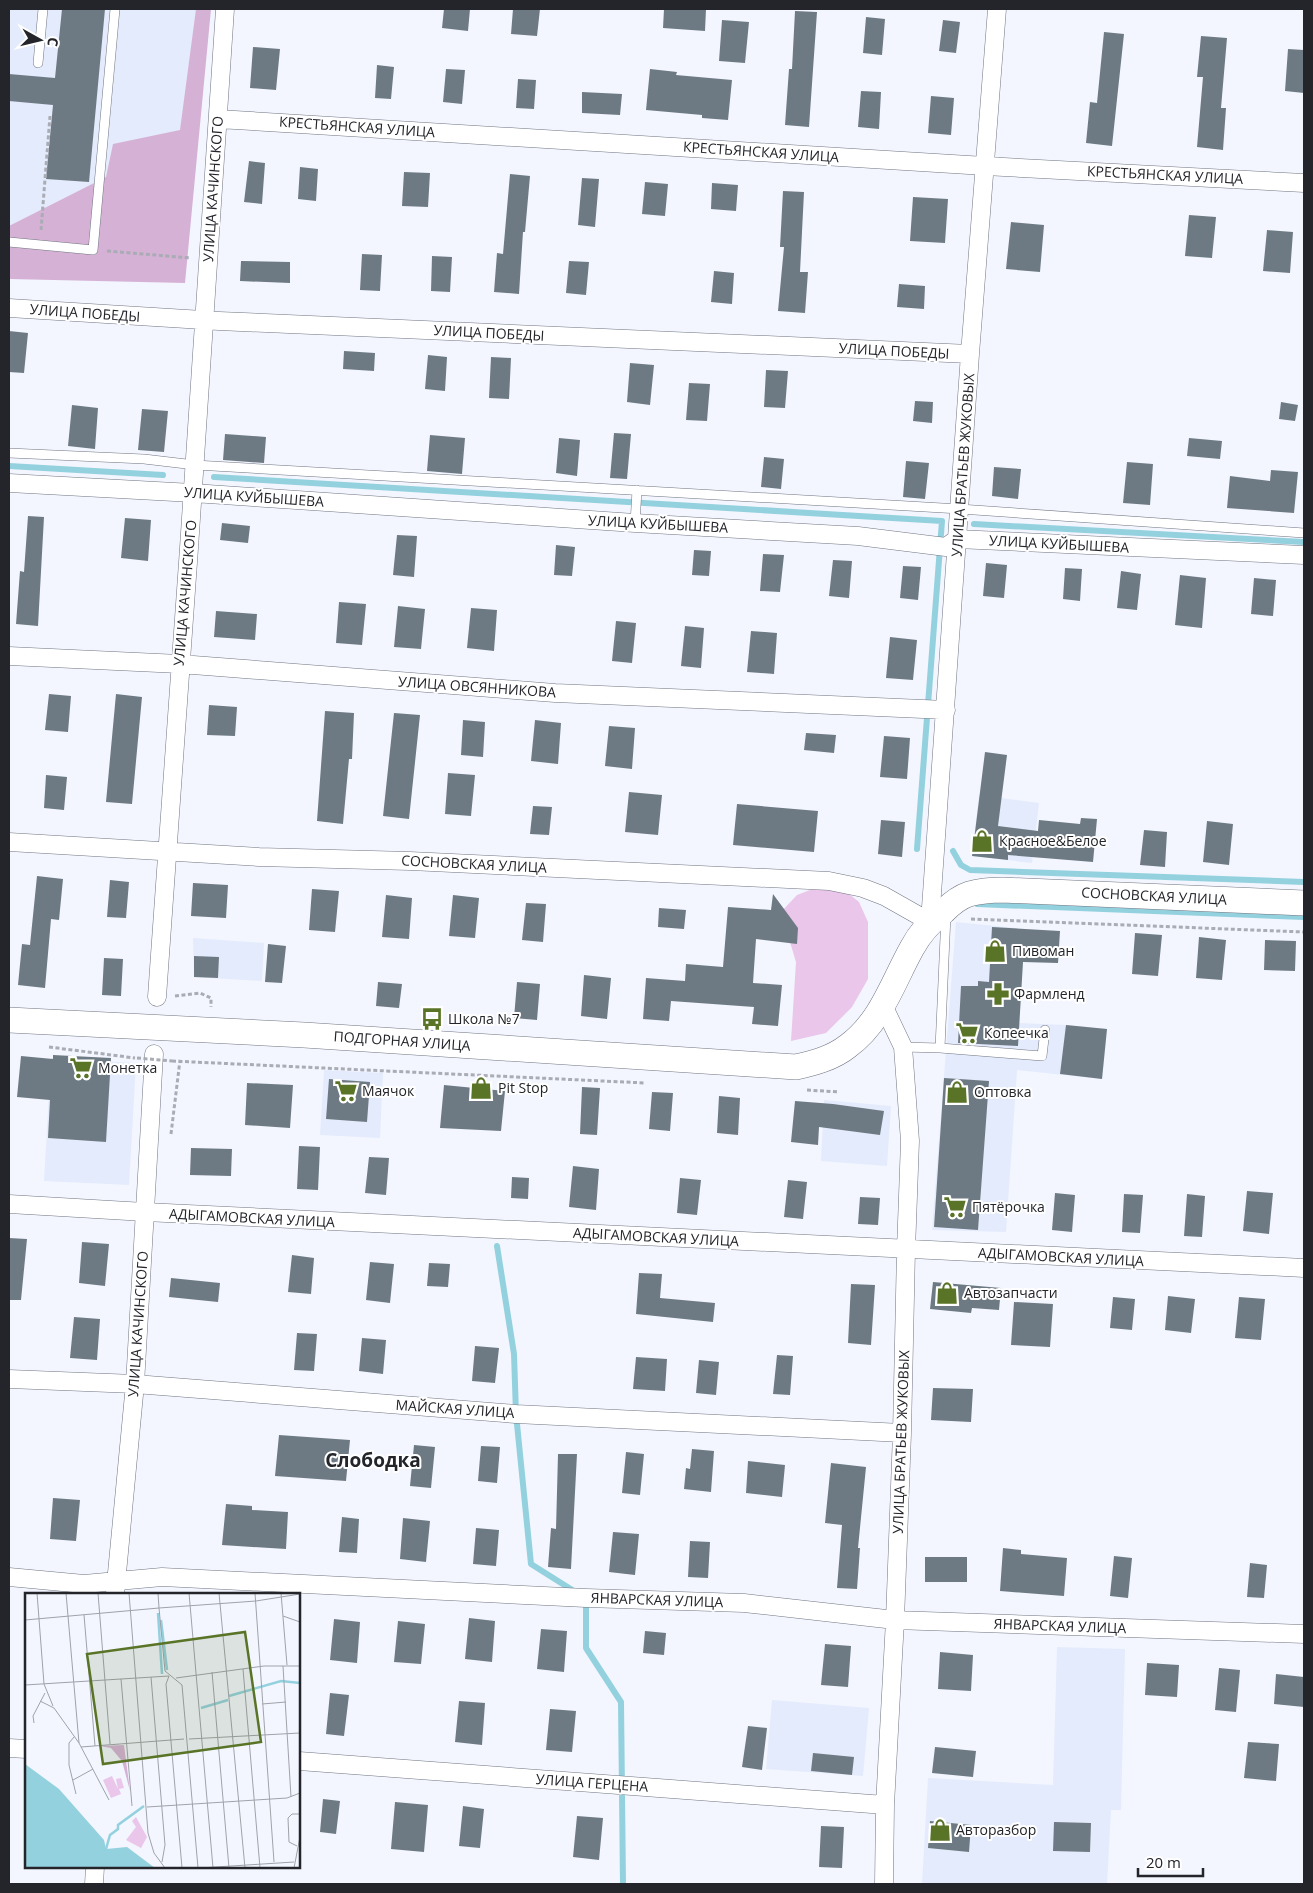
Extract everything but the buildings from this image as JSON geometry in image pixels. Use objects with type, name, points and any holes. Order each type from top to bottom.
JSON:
[{"type":"street","name":"УЛИЦА КАЧИНСКОГО","points":[[157,997],[225,9]]},
{"type":"street","name":"УЛИЦА БРАТЬЕВ ЖУКОВЫХ","points":[[941,916],[946,710],[970,354],[997,9]]},
{"type":"street","name":"КРЕСТЬЯНСКАЯ УЛИЦА","points":[[218,119],[985,166],[1304,183]]},
{"type":"street","name":"УЛИЦА ПОБЕДЫ","points":[[9,308],[204,320],[970,354]]},
{"type":"street","name":"УЛИЦА КУЙБЫШЕВА","points":[[9,483],[858,536],[946,547],[957,539],[1304,555]]},
{"type":"street","name":"УЛИЦА ОВСЯННИКОВА","points":[[9,656],[180,664],[555,693],[946,710]]},
{"type":"street","name":"СОСНОВСКАЯ УЛИЦА","points":[[9,842],[259,858],[410,861],[829,881],[863,888],[941,916]]},
{"type":"street","name":"СОСНОВСКАЯ УЛИЦА","points":[[883,1005],[912,946],[941,916],[968,894],[986,890],[1003,890],[1304,903]]},
{"type":"street","name":"УЛИЦА БРАТЬЕВ ЖУКОВЫХ","points":[[883,1005],[903,1047],[910,1141],[902,1433],[895,1620],[885,1805],[884,1884]]},
{"type":"street","name":"ПОДГОРНАЯ УЛИЦА","points":[[9,1020],[304,1035],[797,1078],[822,1060],[848,1047],[867,1028],[883,1005]]},
{"type":"street","name":"УЛИЦА КАЧИНСКОГО","points":[[115,1588],[135,1384],[145,1212],[145,1056]]},
{"type":"street","name":"АДЫГАМОВСКАЯ УЛИЦА","points":[[9,1204],[906,1250],[1304,1268]]},
{"type":"street","name":"МАЙСКАЯ УЛИЦА","points":[[9,1378],[135,1384],[516,1414],[902,1433]]},
{"type":"street","name":"ЯНВАРСКАЯ УЛИЦА","points":[[9,1577],[115,1588],[162,1577],[586,1598],[744,1602],[895,1620],[1304,1634]]},
{"type":"street","points":[[9,1748],[25,1749]]},
{"type":"street","name":"УЛИЦА ГЕРЦЕНА","points":[[300,1760],[885,1805]]},
{"type":"street","points":[[94,1884],[95,1868]]},
{"type":"lane","points":[[38,63],[43,9]]},
{"type":"lane","points":[[9,242],[93,250],[115,9]]},
{"type":"lane","points":[[9,452],[144,459],[195,466],[960,509],[1304,533]]},
{"type":"lane","points":[[635,523],[637,490]]},
{"type":"lane","points":[[940,1048],[941,916]]},
{"type":"lane","points":[[903,1047],[1042,1056],[1045,1030]]},
{"type":"path","points":[[39,245],[50,116]]},
{"type":"path","points":[[93,250],[173,257]]},
{"type":"path","points":[[941,916],[1304,932]]},
{"type":"path","points":[[40,1046],[145,1056],[172,1061],[651,1083]]},
{"type":"path","points":[[797,1078],[838,1092]]},
{"type":"shaded area","points":[[9,9],[196,9],[172,275],[9,257]]},
{"type":"shaded area","points":[[196,9],[211,9],[185,283],[9,279],[9,226],[106,177],[113,144],[180,130]]},
{"type":"shaded area","points":[[979,795],[1039,803],[1032,863],[972,856]]},
{"type":"shaded area","points":[[815,888],[844,890],[859,902],[868,922],[868,979],[852,1007],[826,1033],[791,1041],[796,962],[781,912],[797,895]]},
{"type":"shaded area","points":[[956,922],[1025,929],[1019,1023],[1107,1029],[1102,1079],[1017,1070],[1006,1232],[932,1230]]},
{"type":"shaded area","points":[[193,938],[264,943],[262,981],[194,977]]},
{"type":"shaded area","points":[[51,1058],[136,1063],[129,1185],[44,1181]]},
{"type":"shaded area","points":[[324,1070],[383,1073],[380,1138],[320,1135]]},
{"type":"shaded area","points":[[824,1100],[891,1106],[887,1166],[821,1161]]},
{"type":"shaded area","points":[[1057,1647],[1125,1649],[1121,1810],[1111,1810],[1107,1884],[922,1884],[928,1778],[1053,1785]]},
{"type":"shaded area","points":[[772,1700],[869,1708],[863,1776],[766,1769]]},
{"type":"waterway","points":[[9,466],[163,475]]},
{"type":"waterway","points":[[214,477],[942,521],[917,849]]},
{"type":"waterway","points":[[974,524],[1304,542]]},
{"type":"waterway","points":[[953,851],[961,865],[970,870],[1304,882]]},
{"type":"waterway","points":[[977,904],[1304,917]]},
{"type":"waterway","points":[[497,1246],[514,1354],[516,1414],[531,1564],[577,1593]]},
{"type":"waterway","points":[[586,1600],[586,1648],[621,1702],[623,1884]]},
{"type":"place","name":"Красное&Белое","points":[[982,841]]},
{"type":"place","name":"Пивоман","points":[[995,951]]},
{"type":"place","name":"Фармленд","points":[[998,994]]},
{"type":"place","name":"Школа №7","points":[[432,1019]]},
{"type":"place","name":"Копеечка","points":[[967,1033]]},
{"type":"place","name":"Монетка","points":[[81,1068]]},
{"type":"place","name":"Pit Stop","points":[[481,1088]]},
{"type":"place","name":"Маячок","points":[[346,1091]]},
{"type":"place","name":"Оптовка","points":[[957,1092]]},
{"type":"place","name":"Пятёрочка","points":[[955,1207]]},
{"type":"place","name":"Автозапчасти","points":[[947,1293]]},
{"type":"place","name":"Авторазбор","points":[[940,1830]]},
{"type":"district","name":"Слободка","points":[[373,1460]]}]
